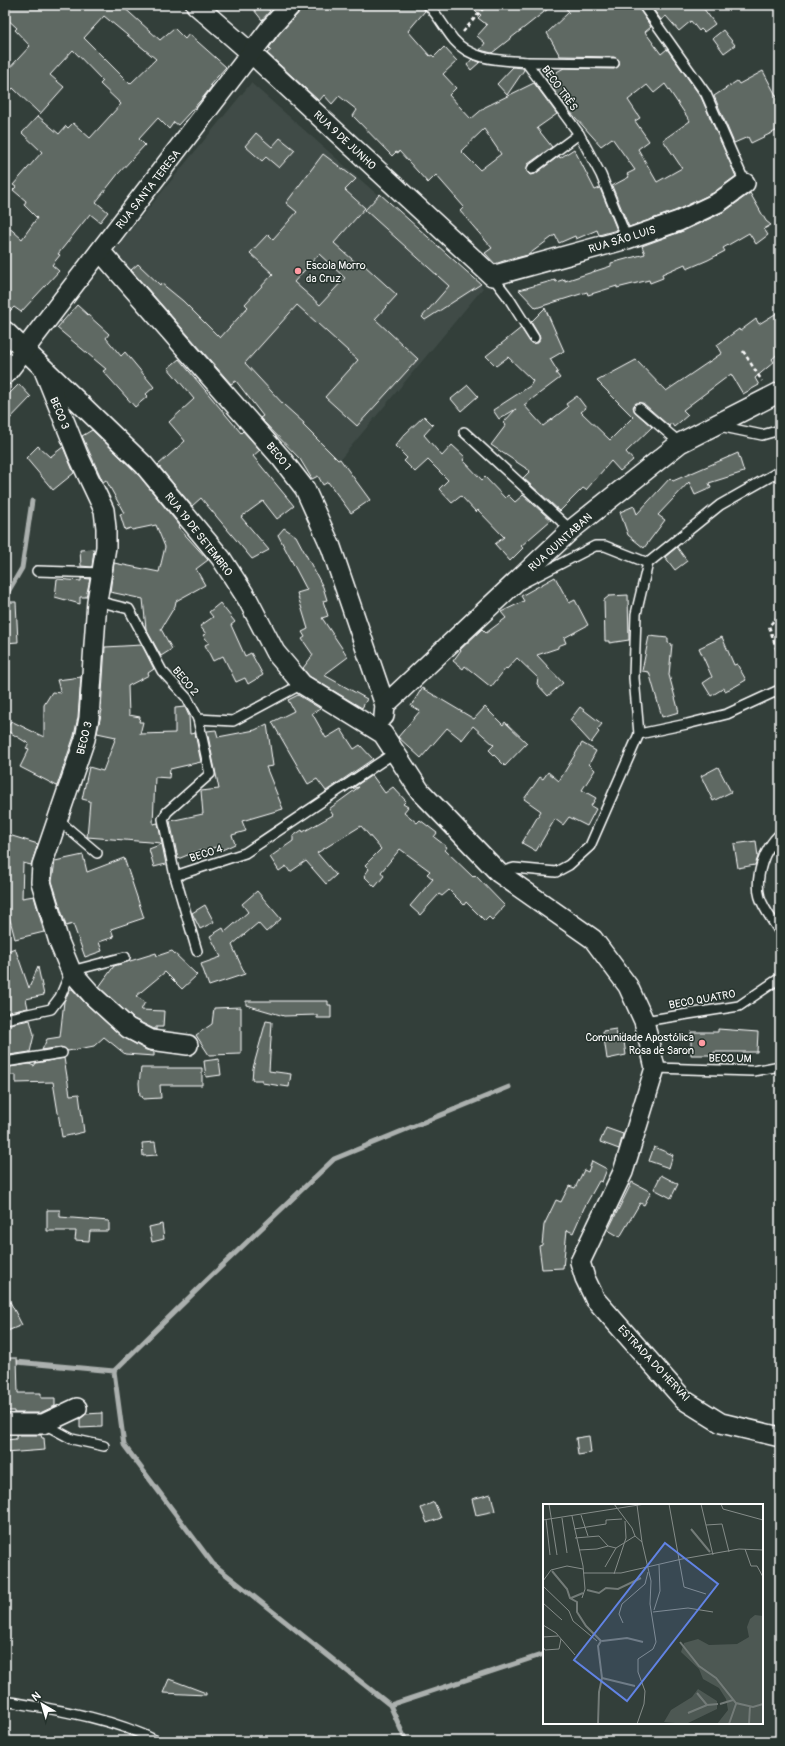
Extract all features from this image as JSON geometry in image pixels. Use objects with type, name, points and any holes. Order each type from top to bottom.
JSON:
[{"type":"street","name":"RUA 9 DE JUNHO","points":[[196,5],[252,54],[492,276]]},
{"type":"street","name":"RUA SANTA TERESA","points":[[5,375],[252,54],[271,27],[291,5]]},
{"type":"street","name":"RUA SÃO LUIS","points":[[492,276],[627,239],[695,214],[719,202],[745,183]]},
{"type":"street","name":"BECO 1","points":[[100,251],[281,458],[305,489],[331,547],[385,705]]},
{"type":"street","name":"RUA 19 DE SETEMBRO","points":[[5,331],[42,364],[144,465],[221,558],[248,600],[275,652],[302,684],[383,734]]},
{"type":"street","name":"BECO 3","points":[[42,364],[78,456],[104,510],[106,528],[102,573],[97,601],[86,732],[42,865],[42,882],[59,942],[71,970],[93,996],[128,1028],[151,1040],[188,1045]]},
{"type":"street","name":"RUA QUINTABAN","points":[[385,705],[571,530],[680,443],[776,395]]},
{"type":"street","points":[[385,705],[383,734],[420,791],[499,873],[593,940],[628,986],[644,1021],[654,1068]]},
{"type":"street","name":"ESTRADA DO HERVAI","points":[[654,1068],[623,1172],[580,1262],[585,1278],[596,1299],[684,1400],[721,1423],[780,1436]]},
{"type":"street","points":[[5,1424],[43,1424],[77,1408]]},
{"type":"lane","name":"BECO TRÊS","points":[[428,5],[455,41],[472,53],[489,60],[526,62],[579,134],[601,175],[627,239]]},
{"type":"lane","points":[[643,5],[706,94],[745,183]]},
{"type":"lane","points":[[526,62],[614,63]]},
{"type":"lane","points":[[532,169],[579,134]]},
{"type":"lane","points":[[492,276],[508,297],[534,338]]},
{"type":"lane","points":[[639,408],[680,443]]},
{"type":"lane","points":[[715,425],[762,435],[780,430]]},
{"type":"lane","points":[[464,432],[571,530]]},
{"type":"lane","points":[[499,873],[514,868],[556,872],[569,865],[590,846],[639,734],[634,678],[636,614],[648,563],[720,505],[780,471]]},
{"type":"lane","points":[[504,594],[595,546],[605,546],[648,563]]},
{"type":"lane","points":[[37,571],[102,573]]},
{"type":"lane","name":"BECO 2","points":[[97,601],[129,609],[162,671],[187,698],[198,719]]},
{"type":"lane","points":[[197,951],[175,876],[163,819],[167,812],[210,774],[198,719],[233,720],[302,684]]},
{"type":"lane","points":[[639,734],[727,714],[779,690]]},
{"type":"lane","name":"BECO 4","points":[[175,876],[245,853],[394,753]]},
{"type":"lane","points":[[58,820],[97,853]]},
{"type":"lane","points":[[780,834],[775,838],[763,858],[757,878],[758,892],[763,906],[780,932]]},
{"type":"lane","points":[[5,1019],[51,1009],[60,997],[71,970],[126,957]]},
{"type":"lane","name":"BECO QUATRO","points":[[644,1021],[739,1006],[780,978]]},
{"type":"lane","points":[[5,1062],[62,1053]]},
{"type":"lane","name":"BECO UM","points":[[654,1068],[753,1071],[780,1066]]},
{"type":"lane","points":[[43,1424],[72,1439],[104,1446]]},
{"type":"lane","points":[[5,1701],[84,1714],[141,1733],[157,1741]]},
{"type":"path","points":[[455,41],[486,5]]},
{"type":"path","points":[[743,351],[776,395]]},
{"type":"path","points":[[779,690],[779,657],[769,626],[780,614]]},
{"type":"shaded area","name":"Escola Morro da Cruz","points":[[251,83],[483,288],[333,468],[220,349],[112,253]]},
{"type":"building","points":[[5,5],[121,5],[160,40],[174,28],[185,39],[189,34],[226,67],[210,85],[212,86],[201,100],[178,125],[174,122],[169,129],[158,118],[139,139],[145,145],[118,174],[96,202],[108,212],[100,222],[90,214],[58,254],[60,255],[52,265],[59,271],[21,312],[14,307],[5,316],[5,224],[22,239],[37,218],[24,205],[26,201],[13,190],[16,187],[13,185],[42,152],[22,133],[38,116],[59,134],[66,126],[68,128],[73,123],[90,138],[121,104],[100,84],[103,81],[73,50],[50,75],[64,87],[40,114],[13,88],[5,97],[5,73],[30,46],[15,30],[17,28],[5,17]],"holes":[[[104,16],[156,59],[130,84],[84,38]]]},
{"type":"building","points":[[250,5],[263,5],[270,11],[262,20]]},
{"type":"building","points":[[306,5],[422,5],[425,11],[408,31],[430,56],[432,55],[434,57],[444,47],[457,61],[443,74],[456,88],[449,95],[471,119],[485,107],[534,83],[557,114],[537,128],[552,147],[528,164],[527,172],[530,175],[535,174],[559,156],[560,158],[574,149],[595,190],[600,188],[617,230],[599,235],[597,230],[576,239],[575,236],[559,243],[555,235],[528,255],[515,257],[495,264],[485,253],[492,248],[460,211],[464,207],[436,175],[428,183],[399,151],[392,156],[353,116],[357,110],[339,96],[332,104],[324,95],[319,101],[267,53],[271,50],[269,48],[279,34]],"holes":[[[484,129],[501,154],[480,170],[461,151]]]},
{"type":"building","points":[[468,5],[553,5],[492,53],[480,50],[485,43],[477,36],[487,25],[478,18],[481,15]]},
{"type":"building","points":[[563,5],[637,5],[651,27],[645,32],[661,54],[667,49],[701,97],[736,176],[713,193],[675,211],[629,227],[612,186],[629,177],[627,174],[635,170],[612,138],[601,146],[566,107],[545,78],[564,68],[614,69],[619,66],[619,60],[614,57],[560,56],[547,33],[569,12]],"holes":[[[665,84],[690,121],[663,140],[682,168],[657,182],[638,149],[649,141],[635,121],[640,118],[628,100],[647,85],[654,93]]]},
{"type":"building","points":[[650,5],[701,5],[715,24],[704,32],[701,29],[699,31],[691,21],[679,31],[666,16],[661,20]]},
{"type":"building","points":[[723,30],[735,45],[724,53],[713,38]]},
{"type":"building","points":[[472,59],[480,62],[471,70],[467,65]]},
{"type":"building","points":[[513,67],[523,68],[524,70],[507,95],[497,84]]},
{"type":"building","points":[[763,71],[780,103],[780,129],[751,143],[748,137],[734,143],[714,96],[737,81],[739,84]]},
{"type":"building","points":[[256,133],[272,147],[280,138],[295,150],[279,168],[266,157],[262,161],[245,146]]},
{"type":"building","points":[[323,154],[356,179],[345,190],[365,208],[334,243],[362,268],[364,265],[397,295],[375,319],[418,359],[357,426],[325,397],[358,360],[297,305],[245,363],[284,405],[304,423],[303,425],[338,460],[340,459],[370,500],[351,513],[328,482],[323,485],[318,476],[312,479],[300,459],[260,418],[263,416],[236,381],[231,384],[131,270],[138,264],[160,285],[161,283],[183,301],[220,338],[248,307],[245,304],[273,274],[250,253],[268,234],[273,239],[297,212],[286,203]],"holes":[[[319,254],[345,278],[320,305],[294,282]]]},
{"type":"building","points":[[750,193],[766,221],[771,225],[764,229],[768,235],[756,244],[749,233],[723,248],[725,251],[708,260],[687,269],[685,264],[662,274],[663,278],[650,283],[649,280],[617,288],[617,286],[588,295],[587,292],[536,308],[519,290],[555,280],[556,282],[565,279],[565,281],[611,266],[611,263],[645,254],[642,246],[683,231],[724,212]]},
{"type":"building","points":[[380,194],[481,284],[425,320],[422,317],[449,286],[365,210]]},
{"type":"building","points":[[77,305],[109,334],[106,338],[121,356],[125,352],[154,387],[146,394],[148,396],[135,407],[103,371],[106,369],[57,328]]},
{"type":"building","points":[[545,308],[564,351],[550,359],[558,372],[556,373],[560,378],[524,405],[543,426],[568,407],[566,404],[577,396],[586,408],[581,412],[610,440],[633,417],[597,381],[636,360],[666,391],[722,353],[717,345],[739,329],[740,331],[756,319],[759,324],[780,311],[780,352],[772,359],[774,362],[755,378],[759,385],[743,394],[731,374],[683,410],[688,415],[674,427],[671,423],[669,426],[643,403],[635,404],[633,407],[635,412],[652,427],[626,452],[633,460],[620,471],[611,461],[586,490],[583,488],[560,511],[523,478],[530,471],[491,445],[506,425],[503,423],[516,409],[499,419],[493,410],[530,386],[533,381],[508,357],[496,366],[486,356],[521,328],[531,343],[538,343],[540,337],[531,322]]},
{"type":"building","points":[[179,359],[241,433],[243,431],[260,450],[253,456],[294,506],[277,519],[263,501],[241,517],[269,550],[252,559],[201,498],[192,506],[158,465],[185,441],[169,422],[194,399],[168,368]]},
{"type":"building","points":[[19,384],[31,397],[5,424],[5,398]]},
{"type":"building","points":[[468,385],[478,396],[461,411],[451,399]]},
{"type":"building","points":[[424,416],[433,425],[424,435],[442,456],[452,445],[465,457],[463,460],[482,480],[485,477],[505,498],[508,495],[515,502],[523,495],[551,520],[521,546],[523,548],[510,561],[495,544],[504,537],[478,510],[476,512],[461,496],[452,503],[439,489],[448,480],[428,460],[415,472],[404,461],[407,458],[395,446]]},
{"type":"building","points":[[92,430],[136,472],[180,526],[178,527],[208,560],[196,569],[205,585],[176,601],[175,606],[161,629],[172,649],[161,656],[146,629],[143,599],[110,592],[114,563],[159,572],[165,547],[156,525],[125,530],[120,514],[124,513],[106,480],[103,482],[82,436]]},
{"type":"building","points":[[38,446],[50,457],[63,447],[74,473],[53,490],[26,458]]},
{"type":"building","points":[[738,453],[744,472],[709,483],[711,488],[695,495],[689,482],[658,515],[665,520],[644,548],[628,535],[620,512],[634,506],[637,514],[670,478],[673,481]]},
{"type":"building","points":[[284,528],[296,536],[323,587],[327,600],[323,601],[328,616],[322,618],[348,657],[324,675],[367,699],[362,708],[309,676],[303,668],[313,655],[302,639],[305,637],[302,632],[308,629],[297,593],[307,590],[278,535]]},
{"type":"building","points":[[677,547],[687,561],[675,570],[665,557]]},
{"type":"building","points":[[94,549],[92,567],[81,566],[80,550]]},
{"type":"building","points":[[555,577],[569,603],[575,600],[588,625],[564,638],[566,643],[558,646],[558,648],[537,655],[563,683],[548,696],[537,684],[538,678],[517,658],[507,669],[506,668],[491,687],[465,666],[463,669],[453,661],[460,650],[482,629],[486,633],[506,618],[501,612],[524,601],[521,596]]},
{"type":"building","points":[[81,578],[90,579],[86,597],[80,597],[80,604],[55,597],[57,579],[81,581]]},
{"type":"building","points":[[628,595],[629,640],[609,643],[609,641],[605,641],[604,600],[609,596]]},
{"type":"building","points":[[5,602],[16,602],[18,642],[5,643]]},
{"type":"building","points":[[220,603],[235,622],[231,625],[245,656],[251,653],[263,675],[248,684],[245,678],[236,682],[223,656],[213,661],[205,645],[209,643],[203,635],[206,634],[200,626],[213,617],[209,612]]},
{"type":"building","points":[[649,636],[668,638],[668,643],[672,644],[669,675],[679,712],[662,717],[649,672],[642,671]]},
{"type":"building","points":[[722,637],[734,665],[737,664],[746,680],[725,691],[724,688],[711,696],[703,683],[712,677],[699,648]]},
{"type":"building","points":[[142,645],[154,669],[148,673],[149,675],[128,686],[129,715],[140,717],[139,722],[143,722],[140,734],[175,733],[175,708],[185,707],[189,716],[190,734],[195,733],[201,762],[170,769],[169,778],[155,777],[153,824],[158,823],[162,843],[87,837],[90,801],[82,799],[89,767],[103,771],[116,737],[97,733],[102,710],[105,647]]},
{"type":"building","points":[[81,677],[78,717],[74,736],[57,786],[20,767],[29,749],[26,748],[29,744],[6,730],[11,721],[44,737],[44,705],[52,692],[61,693],[57,680]]},
{"type":"building","points":[[422,688],[474,719],[485,707],[503,725],[505,722],[527,743],[505,766],[489,750],[494,745],[473,726],[462,740],[447,728],[421,758],[398,737],[420,711],[411,706]]},
{"type":"building","points":[[298,695],[321,709],[312,713],[326,738],[341,729],[354,749],[360,745],[373,759],[326,791],[317,779],[308,784],[272,722],[294,711],[288,700]]},
{"type":"building","points":[[580,707],[602,724],[597,730],[599,732],[591,743],[570,720]]},
{"type":"building","points":[[267,724],[273,766],[266,767],[283,809],[242,821],[246,831],[232,835],[235,844],[222,850],[221,846],[195,852],[178,859],[170,821],[203,814],[201,791],[219,789],[207,731],[216,730],[218,737],[255,730]]},
{"type":"building","points":[[582,743],[596,751],[589,764],[595,770],[582,790],[596,798],[591,806],[596,809],[587,826],[569,817],[563,825],[555,819],[536,851],[522,843],[541,811],[524,799],[540,777],[543,779],[548,772],[559,781]]},
{"type":"building","points":[[718,767],[731,792],[713,801],[701,776]]},
{"type":"building","points":[[372,775],[385,793],[393,787],[406,801],[403,804],[408,807],[404,812],[417,823],[420,820],[437,833],[434,837],[447,847],[445,850],[473,877],[475,875],[505,906],[492,920],[489,917],[485,921],[466,902],[464,905],[449,890],[442,896],[439,894],[420,915],[410,906],[433,879],[427,874],[430,871],[400,849],[381,872],[384,876],[375,887],[364,876],[369,869],[365,865],[381,849],[361,826],[317,853],[336,875],[326,884],[306,861],[290,872],[286,866],[279,871],[270,857],[293,841],[293,836],[302,830],[303,832],[333,815],[329,809],[359,787],[351,789]]},
{"type":"building","points":[[9,835],[38,844],[31,865],[23,863],[22,898],[34,896],[44,932],[15,939],[9,916],[5,916],[5,848]]},
{"type":"building","points":[[756,841],[758,857],[755,865],[738,868],[734,844]]},
{"type":"building","points":[[162,844],[166,864],[154,867],[149,849]]},
{"type":"building","points":[[83,855],[87,872],[124,858],[144,918],[111,929],[114,937],[99,942],[102,951],[85,957],[73,924],[66,926],[52,881],[55,861]]},
{"type":"building","points":[[257,891],[281,919],[266,932],[258,923],[232,945],[245,974],[209,986],[201,964],[221,957],[210,936],[223,928],[225,932],[248,912],[242,904]]},
{"type":"building","points":[[205,905],[214,922],[200,929],[192,913]]},
{"type":"building","points":[[15,948],[29,988],[38,967],[44,995],[26,999],[28,1008],[5,1013],[5,952]]},
{"type":"building","points":[[172,951],[197,975],[182,989],[165,972],[136,996],[145,1002],[141,1010],[164,1011],[163,1027],[156,1027],[156,1030],[134,1019],[99,987],[114,966],[156,953],[157,956]]},
{"type":"building","points":[[70,989],[72,989],[121,1036],[146,1050],[154,1052],[154,1056],[125,1054],[104,1037],[94,1046],[68,1051],[61,1047],[42,1050],[47,1039],[60,1037],[64,1001]]},
{"type":"building","points":[[246,1001],[328,1001],[328,1005],[331,1005],[331,1018],[317,1018],[317,1015],[284,1016],[246,1005]]},
{"type":"building","points":[[241,1007],[241,1054],[209,1055],[196,1035],[212,1024],[214,1008]]},
{"type":"building","points":[[30,1020],[34,1035],[30,1052],[9,1055],[5,1025]]},
{"type":"building","points":[[266,1021],[272,1022],[269,1071],[291,1074],[289,1087],[262,1083],[262,1080],[252,1080],[253,1068]]},
{"type":"building","points":[[616,1029],[617,1036],[623,1035],[626,1055],[607,1059],[603,1031]]},
{"type":"building","points":[[718,1029],[758,1032],[757,1052],[714,1052],[714,1055],[691,1055],[691,1032],[718,1032]]},
{"type":"building","points":[[64,1058],[70,1095],[79,1094],[84,1132],[62,1137],[53,1082],[16,1083],[16,1075],[10,1075],[10,1067],[29,1064],[34,1066],[36,1063]]},
{"type":"building","points":[[219,1059],[221,1075],[206,1077],[204,1061]]},
{"type":"building","points":[[141,1068],[202,1068],[202,1085],[160,1085],[161,1098],[143,1099],[142,1096],[140,1096],[139,1083]]},
{"type":"building","points":[[606,1128],[623,1134],[619,1149],[600,1142]]},
{"type":"building","points":[[155,1142],[157,1155],[143,1156],[142,1143]]},
{"type":"building","points":[[654,1147],[673,1155],[669,1168],[649,1161]]},
{"type":"building","points":[[592,1161],[607,1169],[602,1182],[599,1181],[584,1208],[573,1233],[567,1230],[563,1268],[542,1269],[539,1246],[542,1245],[544,1225],[556,1200],[561,1202],[569,1186],[575,1188],[584,1170],[588,1172]]},
{"type":"building","points":[[661,1175],[678,1184],[671,1198],[654,1189]]},
{"type":"building","points":[[632,1182],[651,1192],[644,1205],[640,1203],[620,1237],[608,1230]]},
{"type":"building","points":[[47,1210],[60,1210],[60,1217],[109,1221],[109,1231],[90,1231],[89,1241],[75,1240],[76,1231],[47,1231]]},
{"type":"building","points":[[162,1224],[164,1239],[152,1242],[149,1227]]},
{"type":"building","points":[[5,1292],[22,1325],[5,1332]]},
{"type":"building","points":[[5,1358],[17,1358],[18,1393],[41,1393],[41,1398],[55,1398],[55,1406],[40,1413],[14,1413],[14,1411],[5,1411]]},
{"type":"building","points":[[102,1413],[102,1427],[80,1428],[80,1419],[86,1414]]},
{"type":"building","points":[[16,1435],[41,1435],[42,1438],[44,1438],[45,1450],[5,1453],[5,1440],[16,1439]]},
{"type":"building","points":[[589,1436],[591,1453],[578,1455],[576,1438]]},
{"type":"building","points":[[491,1494],[495,1511],[476,1515],[472,1499]]},
{"type":"building","points":[[434,1502],[441,1518],[427,1523],[421,1508]]},
{"type":"building","points":[[169,1679],[206,1693],[206,1695],[163,1693]]},
{"type":"waterway","points":[[5,597],[22,568],[32,501]]},
{"type":"waterway","points":[[114,1371],[334,1159],[509,1087]]},
{"type":"waterway","points":[[5,1361],[114,1371],[124,1445],[213,1564],[390,1705],[406,1741]]},
{"type":"waterway","points":[[390,1705],[543,1654]]},
{"type":"place","name":"Escola Morro da Cruz","points":[[298,271]]},
{"type":"place","name":"Comunidade Apostólica Rosa de Saron","points":[[702,1043]]}]
